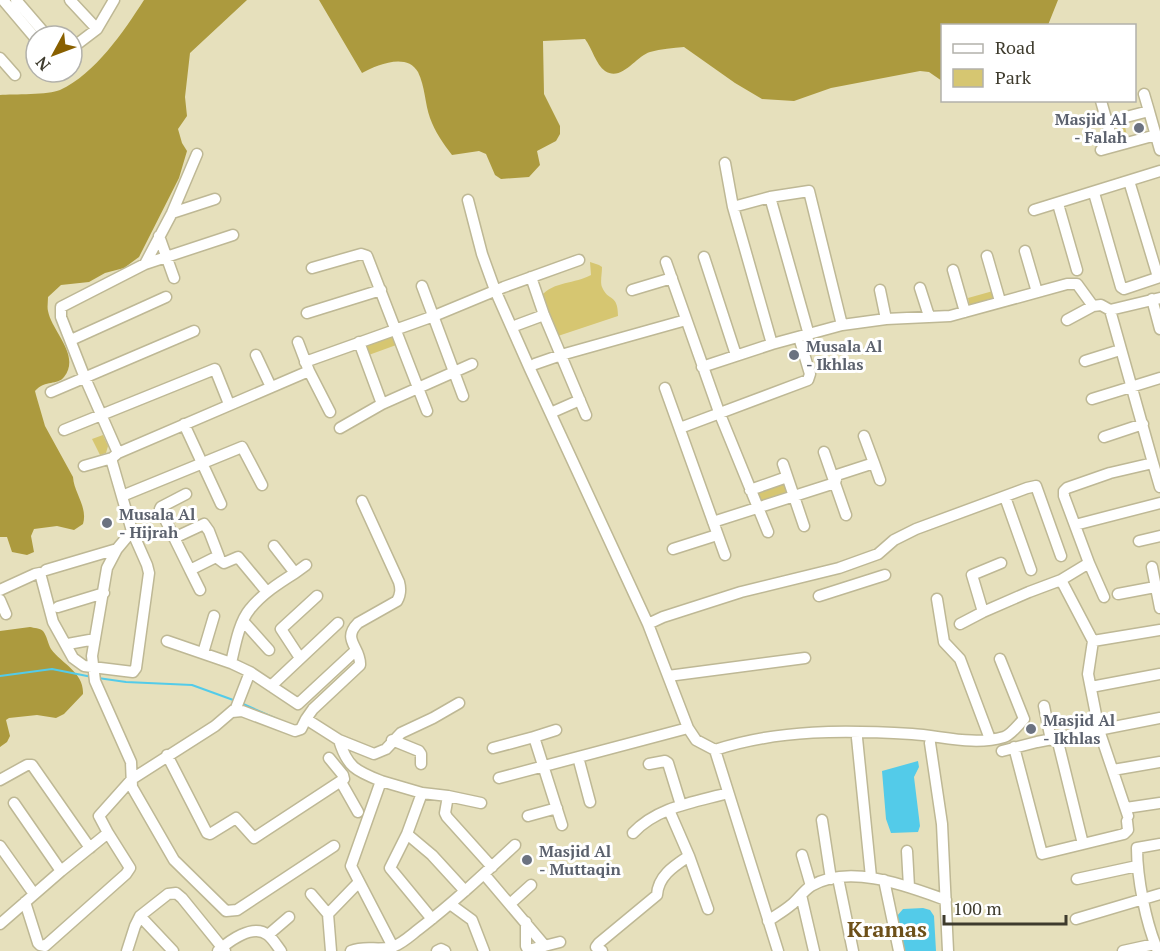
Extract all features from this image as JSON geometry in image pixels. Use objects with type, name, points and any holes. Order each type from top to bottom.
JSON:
[{"type":"street","points":[[3,0],[24,25]]},
{"type":"street","points":[[16,0],[37,24]]},
{"type":"street","points":[[70,0],[97,29]]},
{"type":"street","points":[[84,39],[97,29],[114,0]]},
{"type":"street","points":[[0,58],[15,75]]},
{"type":"street","points":[[1144,94],[1160,150]]},
{"type":"street","points":[[1101,102],[1114,146]]},
{"type":"street","points":[[1107,122],[1149,111]]},
{"type":"street","points":[[1101,150],[1156,135]]},
{"type":"street","points":[[145,264],[172,213],[197,154]]},
{"type":"street","points":[[725,163],[733,207],[771,344]]},
{"type":"street","points":[[1034,210],[1160,171]]},
{"type":"street","points":[[1094,193],[1121,287],[1124,289],[1159,277],[1129,181]]},
{"type":"street","points":[[733,207],[770,197],[809,191],[842,326]]},
{"type":"street","points":[[680,428],[808,380],[810,374],[804,336],[770,197]]},
{"type":"street","points":[[172,213],[215,199]]},
{"type":"street","points":[[468,200],[482,254],[495,290],[539,391],[648,624],[688,728],[696,740],[715,750],[750,741],[806,733],[860,731],[975,741],[1006,737],[1024,719],[1000,659]]},
{"type":"street","points":[[1058,204],[1077,270]]},
{"type":"street","points":[[0,590],[40,573],[53,622],[73,658],[94,674],[133,672],[136,668],[148,573],[147,565],[132,531],[122,496],[115,456],[102,416],[60,311],[61,307],[145,264],[233,235]]},
{"type":"street","points":[[159,236],[174,278]]},
{"type":"street","points":[[1025,251],[1037,292]]},
{"type":"street","points":[[312,268],[364,254],[381,290],[427,411]]},
{"type":"street","points":[[987,256],[1000,301]]},
{"type":"street","points":[[704,257],[736,356]]},
{"type":"street","points":[[84,466],[115,456],[271,387],[359,342],[434,316],[495,290],[579,260]]},
{"type":"street","points":[[666,262],[702,367],[768,532]]},
{"type":"street","points":[[953,270],[965,312]]},
{"type":"street","points":[[531,277],[544,315],[586,415]]},
{"type":"street","points":[[632,290],[672,278]]},
{"type":"street","points":[[702,367],[771,344],[842,326],[886,319],[950,316],[1067,284],[1077,284],[1093,306]]},
{"type":"street","points":[[422,286],[463,396]]},
{"type":"street","points":[[921,288],[929,316]]},
{"type":"street","points":[[307,314],[381,290]]},
{"type":"street","points":[[880,290],[886,319]]},
{"type":"street","points":[[71,340],[166,297]]},
{"type":"street","points":[[1067,321],[1093,306],[1101,305],[1110,310],[1156,299],[1160,329]]},
{"type":"street","points":[[1110,310],[1160,487]]},
{"type":"street","points":[[518,325],[544,315]]},
{"type":"street","points":[[536,364],[686,320]]},
{"type":"street","points":[[51,392],[194,331]]},
{"type":"street","points":[[298,342],[307,367],[330,412]]},
{"type":"street","points":[[359,342],[381,404]]},
{"type":"street","points":[[1085,361],[1120,350]]},
{"type":"street","points":[[256,355],[271,387]]},
{"type":"street","points":[[340,428],[381,404],[472,364]]},
{"type":"street","points":[[64,430],[215,369],[229,404]]},
{"type":"street","points":[[1092,399],[1160,378]]},
{"type":"street","points":[[664,388],[725,555]]},
{"type":"street","points":[[555,411],[580,400]]},
{"type":"street","points":[[184,424],[221,504]]},
{"type":"street","points":[[1104,437],[1143,424]]},
{"type":"street","points":[[864,436],[880,480]]},
{"type":"street","points":[[122,496],[242,447],[262,485]]},
{"type":"street","points":[[824,452],[846,515]]},
{"type":"street","points":[[835,483],[837,475],[874,463]]},
{"type":"street","points":[[1104,597],[1089,563],[1064,491],[1110,473],[1153,463]]},
{"type":"street","points":[[783,464],[804,526]]},
{"type":"street","points":[[750,490],[787,477]]},
{"type":"street","points":[[712,522],[835,483]]},
{"type":"street","points":[[648,624],[741,592],[849,565],[878,554],[894,540],[916,529],[1036,486],[1061,556]]},
{"type":"street","points":[[186,494],[160,507],[200,590]]},
{"type":"street","points":[[1005,497],[1031,570]]},
{"type":"street","points":[[234,710],[295,731],[301,729],[313,709],[360,665],[361,659],[351,639],[353,628],[397,601],[401,591],[362,501]]},
{"type":"street","points":[[1075,525],[1160,503]]},
{"type":"street","points":[[174,538],[204,524],[224,563],[238,557],[267,592]]},
{"type":"street","points":[[132,531],[117,549],[107,567],[92,656],[94,674],[131,762],[132,787],[174,860],[226,912],[237,910],[334,846]]},
{"type":"street","points":[[673,549],[717,535]]},
{"type":"street","points":[[1139,541],[1160,536]]},
{"type":"street","points":[[274,546],[293,574]]},
{"type":"street","points":[[46,570],[117,549]]},
{"type":"street","points":[[190,570],[219,557]]},
{"type":"street","points":[[983,612],[972,574],[1001,563]]},
{"type":"street","points":[[960,624],[983,612],[1061,580],[1089,563]]},
{"type":"street","points":[[231,663],[243,621],[249,610],[267,592],[306,565]]},
{"type":"street","points":[[849,565],[854,585]]},
{"type":"street","points":[[1152,567],[1160,608]]},
{"type":"street","points":[[819,596],[885,575]]},
{"type":"street","points":[[1014,747],[1041,853],[1044,855],[1126,834],[1127,815],[1099,730],[1088,674],[1092,641],[1061,580]]},
{"type":"street","points":[[1118,594],[1155,587]]},
{"type":"street","points":[[58,607],[104,593]]},
{"type":"street","points":[[300,658],[281,629],[317,596]]},
{"type":"street","points":[[937,599],[944,642],[948,649],[960,659],[990,739]]},
{"type":"street","points":[[0,600],[6,614]]},
{"type":"street","points":[[203,653],[214,616]]},
{"type":"street","points":[[243,621],[269,650]]},
{"type":"street","points":[[271,686],[338,623]]},
{"type":"street","points":[[1092,641],[1160,630]]},
{"type":"street","points":[[68,644],[95,639]]},
{"type":"street","points":[[167,641],[250,672],[298,704],[353,653]]},
{"type":"street","points":[[668,676],[805,658]]},
{"type":"street","points":[[25,902],[38,943],[43,946],[121,879],[129,868],[99,816],[132,779],[215,726],[234,710],[250,672]]},
{"type":"street","points":[[1091,687],[1160,674]]},
{"type":"street","points":[[306,719],[339,740],[374,754],[386,749],[401,733],[459,703]]},
{"type":"street","points":[[1044,706],[1083,844]]},
{"type":"street","points":[[1002,751],[1160,718]]},
{"type":"street","points":[[499,778],[688,728]]},
{"type":"street","points":[[493,748],[556,730]]},
{"type":"street","points":[[534,737],[562,825]]},
{"type":"street","points":[[857,738],[871,877]]},
{"type":"street","points":[[339,740],[352,768],[357,772],[422,793],[481,803]]},
{"type":"street","points":[[392,740],[419,751],[421,764]]},
{"type":"street","points":[[930,743],[942,824],[948,951]]},
{"type":"street","points":[[715,750],[778,951]]},
{"type":"street","points":[[167,755],[207,833],[210,834],[236,818],[252,836],[257,837],[344,779],[344,775],[328,758]]},
{"type":"street","points":[[578,757],[590,802]]},
{"type":"street","points":[[649,764],[664,761],[668,763],[681,806]]},
{"type":"street","points":[[1113,770],[1160,762]]},
{"type":"street","points":[[0,780],[27,765],[32,765],[90,848]]},
{"type":"street","points":[[381,781],[351,866],[393,947]]},
{"type":"street","points":[[341,782],[358,812]]},
{"type":"street","points":[[422,793],[407,834],[390,868],[432,919]]},
{"type":"street","points":[[633,833],[655,816],[669,810],[728,794]]},
{"type":"street","points":[[448,796],[445,813],[447,818],[488,870],[510,904],[545,946]]},
{"type":"street","points":[[14,803],[61,871]]},
{"type":"street","points":[[1127,815],[1160,803]]},
{"type":"street","points":[[528,816],[557,808]]},
{"type":"street","points":[[669,810],[708,909]]},
{"type":"street","points":[[822,820],[853,951]]},
{"type":"street","points":[[1,921],[108,833]]},
{"type":"street","points":[[407,834],[432,855],[465,891]]},
{"type":"street","points":[[1123,951],[1157,947],[1155,923],[1144,899],[1137,866],[1137,848],[1160,844]]},
{"type":"street","points":[[351,951],[362,947],[383,949],[393,947],[450,904],[515,845]]},
{"type":"street","points":[[0,846],[34,894]]},
{"type":"street","points":[[908,851],[909,887]]},
{"type":"street","points":[[802,855],[811,886]]},
{"type":"street","points":[[598,950],[657,895],[664,875],[689,856]]},
{"type":"street","points":[[1077,879],[1137,866]]},
{"type":"street","points":[[767,918],[792,905],[811,886],[835,878],[871,877],[946,900]]},
{"type":"street","points":[[884,880],[899,951]]},
{"type":"street","points":[[328,914],[359,882]]},
{"type":"street","points":[[510,904],[531,885]]},
{"type":"street","points":[[127,951],[140,916],[168,894],[176,894],[182,898],[222,950],[243,934],[257,932],[268,935],[281,951]]},
{"type":"street","points":[[311,894],[328,914],[331,951]]},
{"type":"street","points":[[1076,919],[1160,894]]},
{"type":"street","points":[[801,896],[814,951]]},
{"type":"street","points":[[450,904],[472,920],[484,951]]},
{"type":"street","points":[[140,916],[173,951]]},
{"type":"street","points":[[268,935],[289,917]]},
{"type":"street","points":[[526,922],[526,949],[530,951],[560,942]]},
{"type":"street","points":[[437,951],[441,949],[445,951]]},
{"type":"green space","points":[[1124,123],[1128,139],[1119,141],[1115,125]]},
{"type":"green space","points":[[590,262],[602,267],[602,287],[604,292],[615,301],[618,316],[555,337],[541,296],[558,285],[591,275]]},
{"type":"green space","points":[[993,291],[996,300],[970,307],[968,298]]},
{"type":"green space","points":[[395,331],[399,344],[366,356],[362,343]]},
{"type":"green space","points":[[103,435],[108,446],[106,453],[100,455],[92,439]]},
{"type":"green space","points":[[786,482],[790,494],[759,506],[755,494]]},
{"type":"shaded area","points":[[144,0],[247,0],[190,53],[185,97],[187,116],[178,129],[187,151],[179,178],[139,257],[124,268],[105,273],[89,282],[61,285],[48,297],[48,311],[67,352],[68,369],[61,380],[43,385],[35,391],[45,426],[73,477],[84,518],[83,524],[74,530],[57,526],[34,529],[31,536],[34,552],[27,555],[12,552],[7,537],[0,537],[0,95],[40,94],[55,92],[71,84],[84,84],[84,75],[108,51]]},
{"type":"shaded area","points":[[319,0],[1058,0],[1048,24],[941,24],[941,80],[929,72],[920,71],[831,88],[794,101],[762,99],[684,47],[650,52],[623,71],[611,74],[599,65],[585,39],[543,41],[544,94],[560,126],[560,134],[556,141],[537,151],[540,165],[529,177],[501,179],[495,175],[486,154],[479,151],[452,155],[432,123],[420,77],[413,66],[399,61],[391,62],[362,73]]},
{"type":"shaded area","points":[[30,627],[43,631],[51,649],[80,680],[83,694],[64,714],[56,718],[37,715],[9,718],[6,720],[10,736],[7,742],[0,747],[0,631]]},
{"type":"water","points":[[918,761],[919,767],[914,777],[920,826],[918,832],[891,833],[886,819],[882,771]]},
{"type":"water","points":[[903,909],[930,910],[934,916],[936,951],[904,951],[897,916]]},
{"type":"waterway","points":[[0,676],[52,669],[92,677]]},
{"type":"waterway","points":[[98,678],[126,682],[192,685],[236,701]]},
{"type":"waterway","points":[[241,703],[277,719]]},
{"type":"place","name":"Masjid Al - Falah","points":[[1139,128]]},
{"type":"place","name":"Musala Al - Ikhlas","points":[[794,355]]},
{"type":"place","name":"Musala Al - Hijrah","points":[[107,523]]},
{"type":"place","name":"Masjid Al - Ikhlas","points":[[1031,729]]},
{"type":"place","name":"Masjid Al - Muttaqin","points":[[527,860]]},
{"type":"district","name":"Kramas","points":[[887,928]]}]
